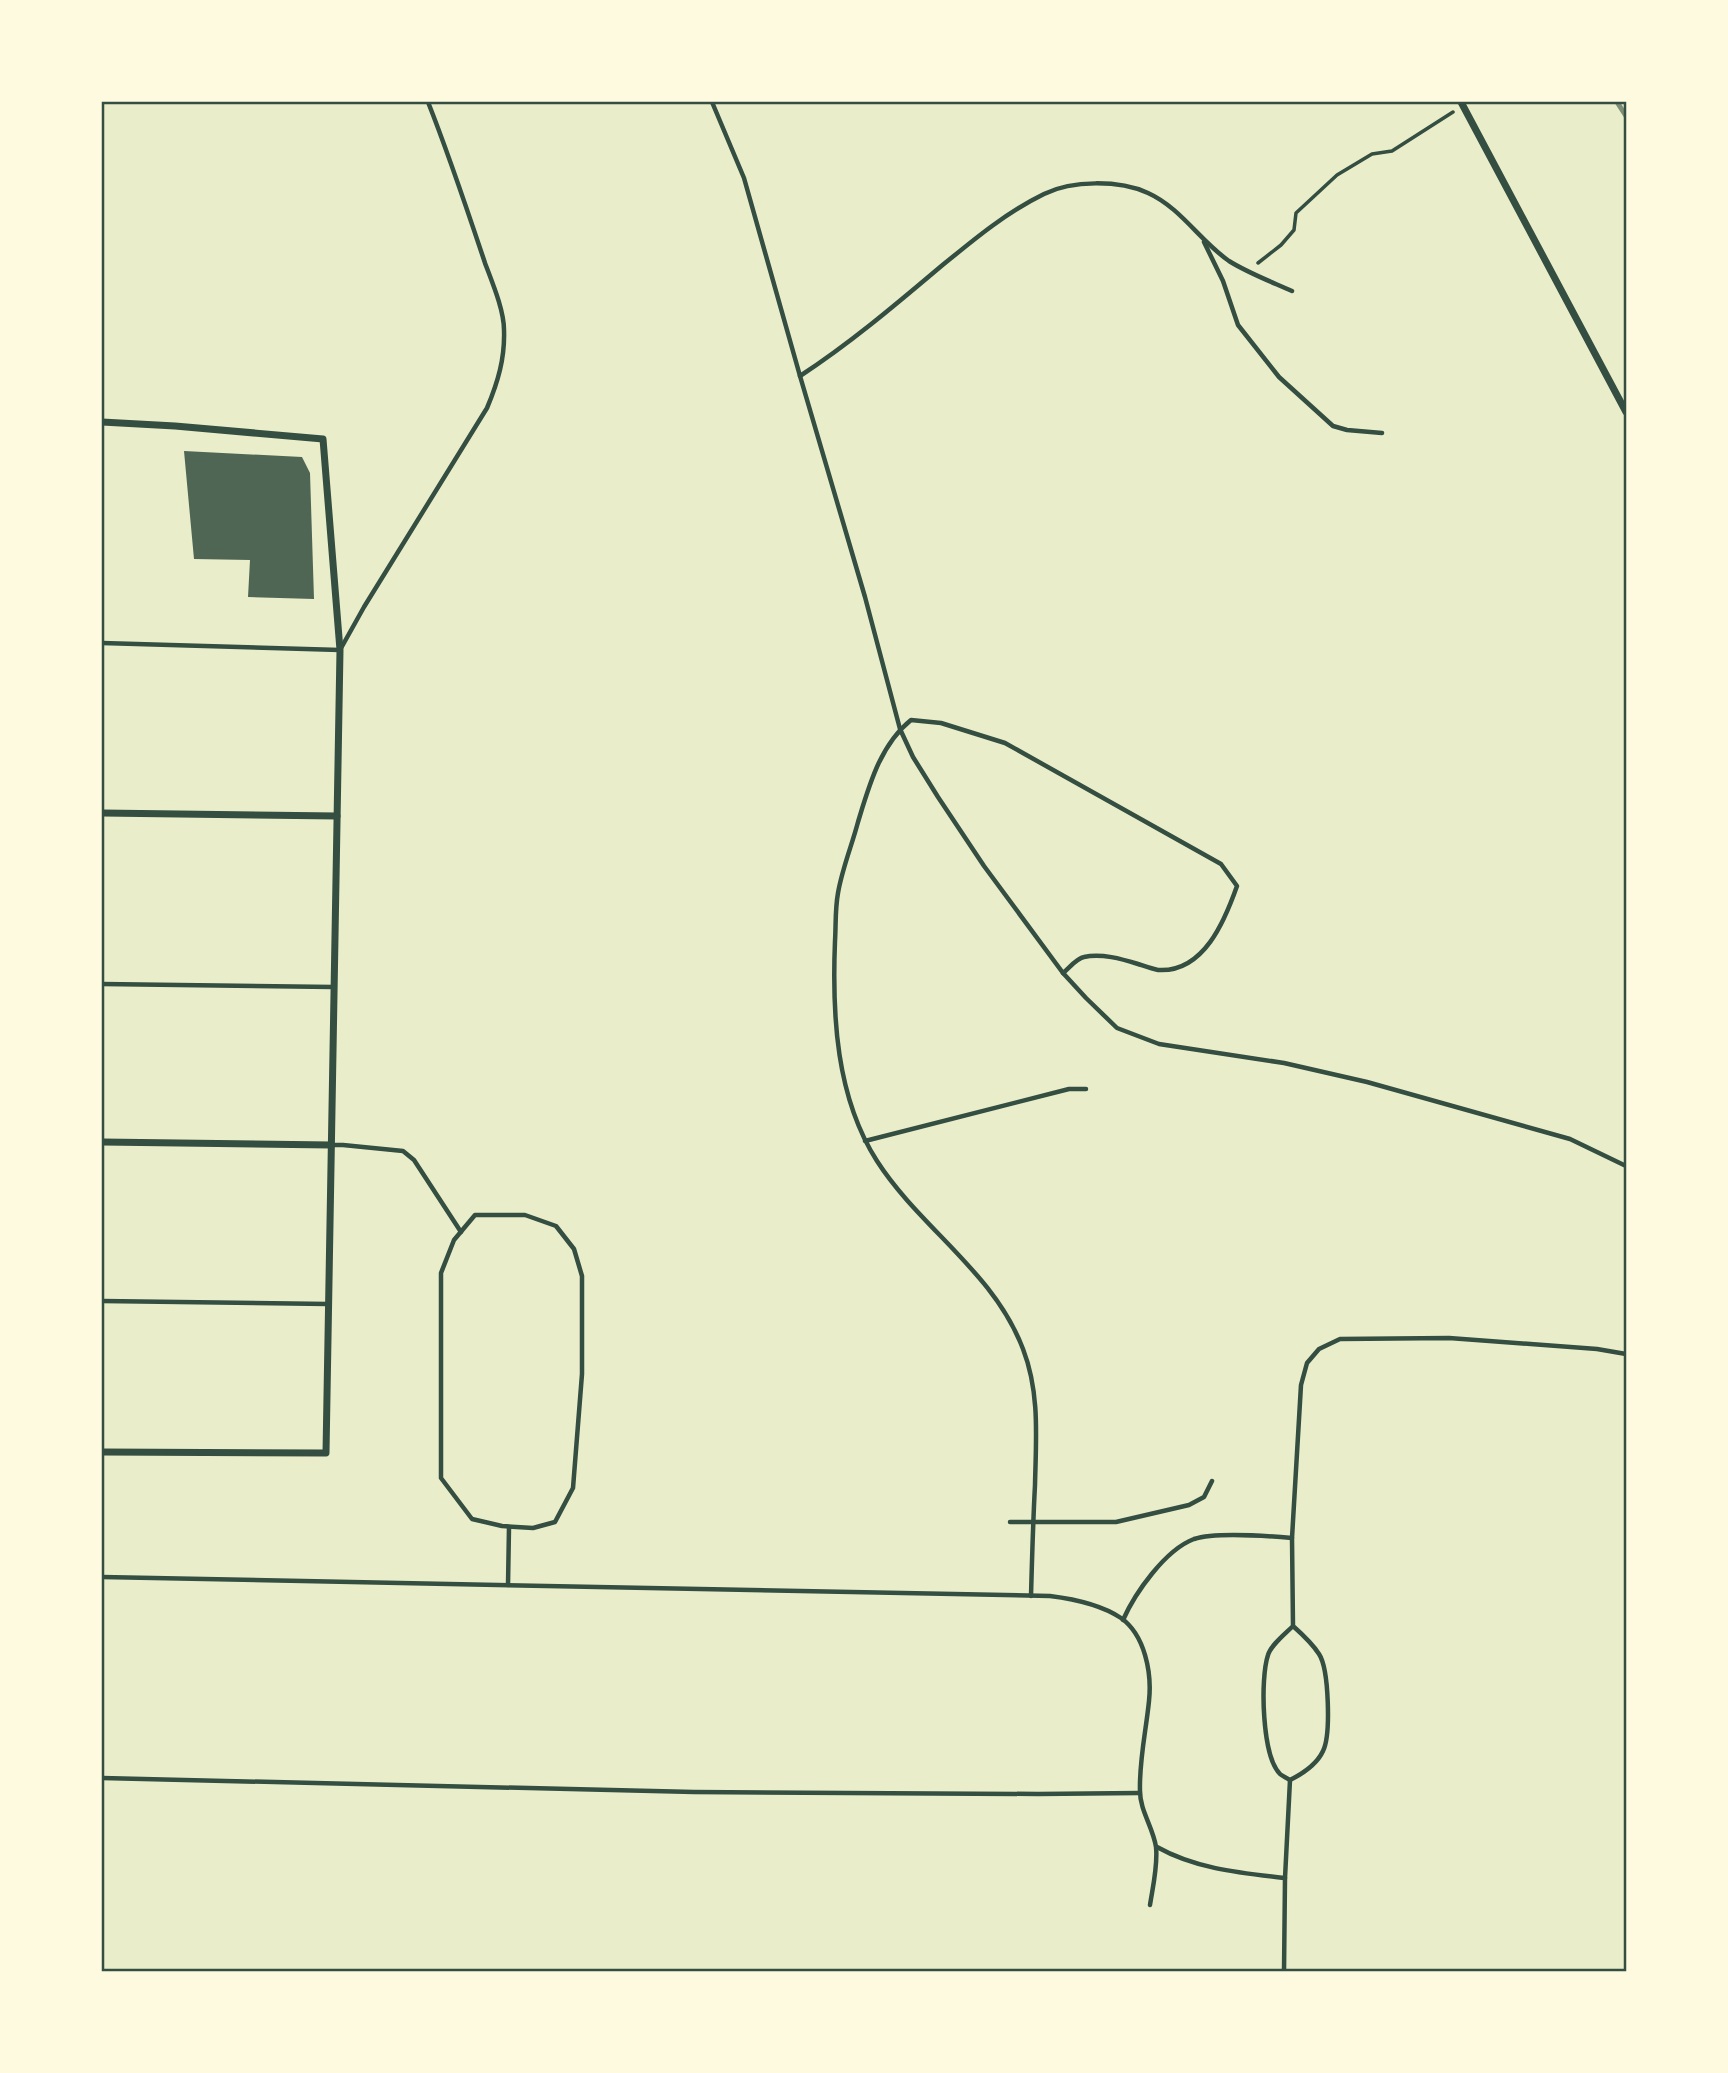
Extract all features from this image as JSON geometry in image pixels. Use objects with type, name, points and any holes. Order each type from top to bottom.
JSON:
[{"type":"street","points":[[1462,103],[1626,412]]},
{"type":"street","points":[[102,422],[323,439],[340,650],[326,1453],[102,1452]]},
{"type":"street","points":[[102,813],[337,816]]},
{"type":"street","points":[[102,1142],[331,1145]]},
{"type":"lane","points":[[102,643],[340,650],[487,408],[503,357],[505,327],[453,165],[428,102]]},
{"type":"lane","points":[[712,102],[744,178],[866,597],[900,729],[913,757],[945,809],[1063,973],[1117,1028],[1159,1044],[1284,1063],[1367,1082],[1570,1139],[1626,1166]]},
{"type":"lane","points":[[800,376],[828,358],[981,233],[1046,193],[1082,184],[1114,184],[1147,192],[1176,211],[1230,261],[1292,291]]},
{"type":"lane","points":[[1202,237],[1223,281],[1238,324],[1279,377],[1332,426],[1382,433]]},
{"type":"lane","points":[[1031,1596],[1036,1406],[1029,1367],[1015,1331],[987,1287],[888,1177],[865,1141],[844,1082],[833,988],[838,893],[872,776],[900,729],[911,720],[941,723],[1005,743],[1221,864],[1237,886],[1228,911],[1209,946],[1183,967],[1158,970],[1102,956],[1082,957],[1063,973]]},
{"type":"lane","points":[[102,984],[334,987]]},
{"type":"lane","points":[[865,1141],[1069,1088],[1086,1089]]},
{"type":"lane","points":[[331,1145],[403,1151],[414,1160],[461,1232]]},
{"type":"lane","points":[[475,1215],[525,1215],[556,1226],[574,1249],[582,1276],[582,1374],[573,1488],[555,1522],[533,1528],[509,1527],[472,1519],[442,1478],[441,1273],[454,1240],[475,1215]]},
{"type":"lane","points":[[102,1301],[328,1304]]},
{"type":"lane","points":[[1290,1780],[1281,1775],[1273,1762],[1265,1728],[1264,1690],[1268,1654],[1293,1626],[1292,1538],[1301,1385],[1307,1363],[1319,1349],[1340,1339],[1449,1338],[1597,1349],[1626,1354]]},
{"type":"lane","points":[[1010,1522],[1116,1522],[1189,1505],[1204,1497],[1212,1481]]},
{"type":"lane","points":[[508,1585],[509,1527]]},
{"type":"lane","points":[[1123,1620],[1136,1595],[1159,1565],[1193,1539],[1229,1535],[1292,1538]]},
{"type":"lane","points":[[102,1577],[1050,1596],[1076,1600],[1112,1613],[1123,1620],[1138,1639],[1150,1679],[1139,1793],[1156,1847],[1150,1905]]},
{"type":"lane","points":[[1290,1780],[1308,1769],[1324,1751],[1327,1714],[1327,1688],[1321,1656],[1293,1626]]},
{"type":"lane","points":[[102,1778],[694,1792],[1139,1793]]},
{"type":"lane","points":[[1284,1972],[1290,1780]]},
{"type":"lane","points":[[1156,1847],[1173,1856],[1220,1870],[1285,1878]]},
{"type":"path","points":[[1248,270],[1280,245],[1294,230],[1296,213],[1338,175],[1372,154],[1392,151],[1462,103]]},
{"type":"building","points":[[184,451],[302,457],[310,473],[314,599],[248,597],[250,560],[194,559]]},
{"type":"railway","points":[[1617,102],[1626,116]]}]
